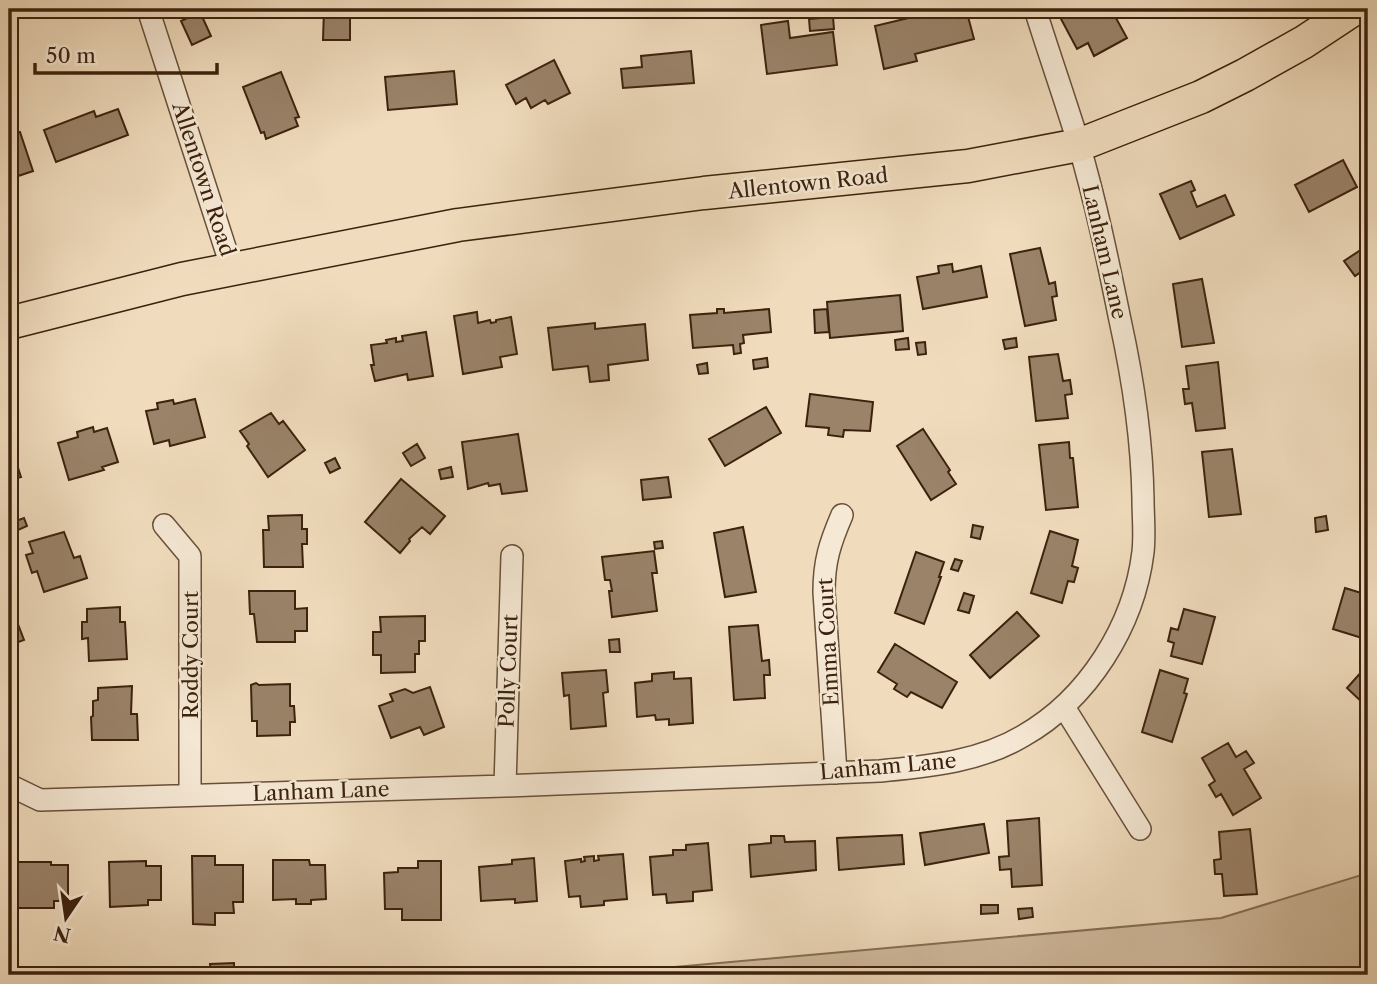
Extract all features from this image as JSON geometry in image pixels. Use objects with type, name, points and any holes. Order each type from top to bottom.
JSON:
[{"type":"main road","name":"Allentown Road","points":[[9,324],[120,294],[232,269],[470,223],[704,193],[968,166],[1079,145],[1146,120],[1234,81],[1304,42],[1354,9]]},
{"type":"street","name":"Allentown Road","points":[[148,9],[232,269]]},
{"type":"street","name":"Lanham Lane","points":[[9,785],[40,800],[505,786],[835,773],[932,766],[975,757],[1022,737],[1064,708],[1097,670],[1113,642],[1136,583],[1143,551],[1143,477],[1131,372],[1102,232],[1079,145],[1035,9]]},
{"type":"street","name":"Emma Court","points":[[835,773],[824,579],[827,554],[842,515]]},
{"type":"street","name":"Roddy Court","points":[[163,525],[190,556],[190,795]]},
{"type":"street","name":"Polly Court","points":[[505,786],[512,556]]},
{"type":"street","points":[[1064,708],[1140,829]]},
{"type":"shaded area","points":[[1368,873],[1368,975],[585,975],[1221,918]]},
{"type":"building","points":[[324,9],[350,9],[350,40],[323,40]]},
{"type":"building","points":[[456,9],[472,9],[459,15]]},
{"type":"building","points":[[946,9],[966,9],[974,39],[915,54],[917,61],[884,69],[875,26]]},
{"type":"building","points":[[1072,9],[1111,9],[1127,38],[1094,56],[1088,43],[1077,49],[1060,17]]},
{"type":"building","points":[[200,12],[211,36],[192,45],[181,21]]},
{"type":"building","points":[[833,17],[834,29],[810,31],[809,19]]},
{"type":"building","points":[[788,21],[790,38],[833,32],[837,65],[767,74],[761,25]]},
{"type":"building","points":[[691,51],[694,83],[623,88],[621,69],[642,67],[641,56]]},
{"type":"building","points":[[554,60],[570,93],[548,104],[545,100],[531,108],[526,98],[516,104],[506,85]]},
{"type":"building","points":[[454,71],[457,104],[388,110],[385,77]]},
{"type":"building","points":[[281,72],[299,117],[295,118],[298,126],[266,139],[264,132],[261,133],[243,87]]},
{"type":"building","points":[[118,109],[128,135],[56,162],[44,130],[94,111],[96,117]]},
{"type":"building","points":[[1368,117],[1368,133],[1361,122]]},
{"type":"building","points":[[20,132],[33,171],[9,179],[9,135]]},
{"type":"building","points":[[1343,160],[1357,187],[1309,212],[1295,185]]},
{"type":"building","points":[[1191,181],[1195,190],[1191,192],[1197,207],[1225,195],[1234,215],[1180,239],[1160,194]]},
{"type":"building","points":[[1368,245],[1368,267],[1355,276],[1344,261]]},
{"type":"building","points":[[1040,248],[1049,284],[1055,282],[1057,296],[1052,297],[1056,320],[1025,326],[1010,254]]},
{"type":"building","points":[[952,264],[953,272],[981,266],[987,297],[923,309],[917,277],[939,273],[938,266]]},
{"type":"building","points":[[1202,279],[1214,343],[1182,347],[1173,284]]},
{"type":"building","points":[[900,295],[903,331],[830,338],[827,302]]},
{"type":"building","points":[[717,309],[724,309],[724,313],[769,309],[771,332],[743,335],[741,353],[734,354],[733,345],[693,348],[690,315],[717,313]]},
{"type":"building","points":[[827,309],[829,332],[815,333],[814,310]]},
{"type":"building","points":[[477,312],[478,323],[490,320],[491,323],[511,317],[517,354],[500,357],[502,367],[463,374],[454,316]]},
{"type":"building","points":[[595,323],[595,329],[645,324],[648,360],[608,365],[609,380],[590,382],[588,366],[553,370],[548,328]]},
{"type":"building","points":[[426,332],[433,376],[408,380],[407,374],[375,381],[371,365],[374,365],[371,345],[387,343],[386,340],[396,338],[396,342],[403,341],[402,336]]},
{"type":"building","points":[[908,338],[909,349],[896,350],[895,340]]},
{"type":"building","points":[[1016,338],[1017,347],[1005,349],[1003,340]]},
{"type":"building","points":[[925,342],[926,354],[918,355],[916,343]]},
{"type":"building","points":[[1058,354],[1063,381],[1070,380],[1072,394],[1065,395],[1068,418],[1036,421],[1029,357]]},
{"type":"building","points":[[767,358],[768,367],[754,369],[753,360]]},
{"type":"building","points":[[1218,362],[1225,428],[1196,431],[1192,403],[1185,404],[1183,389],[1189,389],[1186,366]]},
{"type":"building","points":[[707,363],[708,373],[699,374],[697,365]]},
{"type":"building","points":[[810,394],[873,402],[870,431],[844,430],[843,437],[828,435],[829,428],[806,426]]},
{"type":"building","points":[[195,399],[205,437],[170,446],[169,440],[154,444],[146,411],[158,409],[157,403],[173,400],[174,404]]},
{"type":"building","points":[[766,407],[781,433],[725,466],[709,439]]},
{"type":"building","points":[[271,413],[279,424],[283,421],[305,450],[268,477],[240,431]]},
{"type":"building","points":[[93,427],[94,432],[107,428],[118,462],[102,467],[104,470],[69,480],[58,443],[78,437],[77,432]]},
{"type":"building","points":[[923,429],[956,484],[931,500],[897,446]]},
{"type":"building","points":[[518,434],[527,491],[502,494],[500,484],[489,486],[488,483],[468,489],[462,442]]},
{"type":"building","points":[[1069,442],[1078,507],[1046,510],[1039,445]]},
{"type":"building","points":[[9,444],[21,477],[9,480]]},
{"type":"building","points":[[417,444],[425,458],[411,466],[403,453]]},
{"type":"building","points":[[1232,449],[1241,514],[1209,517],[1202,452]]},
{"type":"building","points":[[335,458],[340,468],[330,473],[325,463]]},
{"type":"building","points":[[451,467],[453,477],[441,479],[439,470]]},
{"type":"building","points":[[668,477],[671,497],[643,500],[641,480]]},
{"type":"building","points":[[401,479],[445,516],[430,534],[422,527],[409,539],[400,553],[365,522]]},
{"type":"building","points":[[302,515],[302,529],[307,529],[307,544],[302,544],[303,567],[264,567],[263,530],[269,530],[268,516]]},
{"type":"building","points":[[1326,516],[1328,530],[1316,532],[1315,518]]},
{"type":"building","points":[[24,518],[27,526],[16,531],[13,522]]},
{"type":"building","points":[[973,525],[983,527],[980,539],[971,537]]},
{"type":"building","points":[[743,527],[756,592],[725,597],[714,533]]},
{"type":"building","points":[[1050,531],[1078,540],[1072,566],[1078,568],[1074,582],[1068,581],[1062,603],[1031,593]]},
{"type":"building","points":[[64,532],[74,558],[80,556],[87,578],[44,592],[37,571],[32,573],[26,555],[33,553],[29,542]]},
{"type":"building","points":[[662,541],[663,548],[655,549],[654,542]]},
{"type":"building","points":[[654,551],[657,573],[652,573],[657,611],[612,617],[609,591],[612,591],[610,580],[605,580],[602,557]]},
{"type":"building","points":[[916,552],[944,562],[924,624],[895,613]]},
{"type":"building","points":[[955,559],[962,561],[958,571],[951,569]]},
{"type":"building","points":[[1345,588],[1368,595],[1368,619],[1362,638],[1333,629]]},
{"type":"building","points":[[249,591],[295,591],[295,609],[307,608],[307,631],[295,631],[295,642],[257,642],[254,614],[250,614]]},
{"type":"building","points":[[964,593],[974,596],[969,613],[958,610]]},
{"type":"building","points":[[120,607],[120,622],[125,622],[127,659],[89,661],[88,638],[82,639],[82,622],[87,622],[87,609]]},
{"type":"building","points":[[1184,609],[1215,617],[1202,664],[1171,656],[1174,643],[1168,641],[1171,628],[1178,630]]},
{"type":"building","points":[[1017,612],[1039,636],[990,678],[970,655]]},
{"type":"building","points":[[425,616],[425,641],[419,641],[419,654],[415,654],[415,672],[381,673],[381,655],[373,655],[373,632],[381,632],[380,617]]},
{"type":"building","points":[[16,619],[24,640],[13,644],[9,621]]},
{"type":"building","points":[[758,625],[762,661],[769,660],[770,675],[764,675],[765,698],[734,700],[729,627]]},
{"type":"building","points":[[619,639],[620,652],[610,652],[609,640]]},
{"type":"building","points":[[895,644],[957,682],[942,708],[911,692],[907,697],[894,689],[897,684],[878,672]]},
{"type":"building","points":[[1364,669],[1368,673],[1368,714],[1362,708],[1365,705],[1347,688]]},
{"type":"building","points":[[606,670],[608,692],[603,693],[606,726],[571,729],[569,695],[564,696],[562,673]]},
{"type":"building","points":[[1160,670],[1188,679],[1184,693],[1187,694],[1172,742],[1142,732]]},
{"type":"building","points":[[674,672],[674,679],[691,678],[693,723],[669,725],[669,719],[656,720],[655,715],[637,717],[635,683],[652,681],[652,674]]},
{"type":"building","points":[[290,684],[290,706],[294,706],[295,722],[290,722],[290,735],[257,736],[257,721],[252,721],[251,685]]},
{"type":"building","points":[[132,686],[131,714],[137,714],[138,740],[92,740],[91,717],[93,701],[98,700],[98,688]]},
{"type":"building","points":[[430,687],[444,727],[424,735],[420,727],[391,738],[379,706],[393,701],[390,694],[405,689],[413,693]]},
{"type":"building","points":[[1228,743],[1236,757],[1246,751],[1254,763],[1244,769],[1261,798],[1233,815],[1221,794],[1216,797],[1209,785],[1215,781],[1202,758]]},
{"type":"building","points":[[1039,818],[1042,885],[1012,887],[1011,869],[1000,870],[999,857],[1009,856],[1007,821]]},
{"type":"building","points":[[984,824],[989,853],[925,865],[920,833]]},
{"type":"building","points":[[1250,829],[1257,894],[1224,896],[1222,874],[1215,874],[1214,860],[1221,859],[1219,832]]},
{"type":"building","points":[[902,835],[904,864],[839,870],[837,838]]},
{"type":"building","points":[[771,836],[784,836],[785,842],[815,841],[816,870],[751,877],[749,845],[771,843]]},
{"type":"building","points":[[708,843],[712,890],[693,892],[693,901],[667,903],[666,894],[653,895],[650,857],[673,855],[673,850],[686,850],[686,845]]},
{"type":"building","points":[[623,854],[627,899],[581,907],[580,896],[569,897],[565,861],[581,859],[581,862],[585,861],[584,857],[594,856],[594,861],[599,860],[598,856]]},
{"type":"building","points":[[192,856],[215,856],[215,865],[243,865],[243,902],[233,902],[234,913],[215,913],[215,925],[193,924]]},
{"type":"building","points":[[534,858],[537,901],[481,901],[479,867],[512,864],[512,860]]},
{"type":"building","points":[[273,860],[309,860],[310,865],[325,865],[326,899],[311,900],[311,904],[296,904],[296,899],[273,900]]},
{"type":"building","points":[[146,861],[146,866],[161,866],[161,900],[148,900],[148,905],[110,907],[109,862]]},
{"type":"building","points":[[418,861],[441,861],[441,920],[402,920],[402,909],[385,909],[384,873],[398,872],[398,868],[418,868]]},
{"type":"building","points":[[15,862],[68,865],[68,901],[54,901],[54,908],[15,908]]},
{"type":"building","points":[[981,905],[998,905],[998,913],[981,914]]},
{"type":"building","points":[[1032,908],[1033,917],[1019,919],[1018,909]]},
{"type":"building","points":[[234,963],[234,974],[211,975],[210,964]]}]
